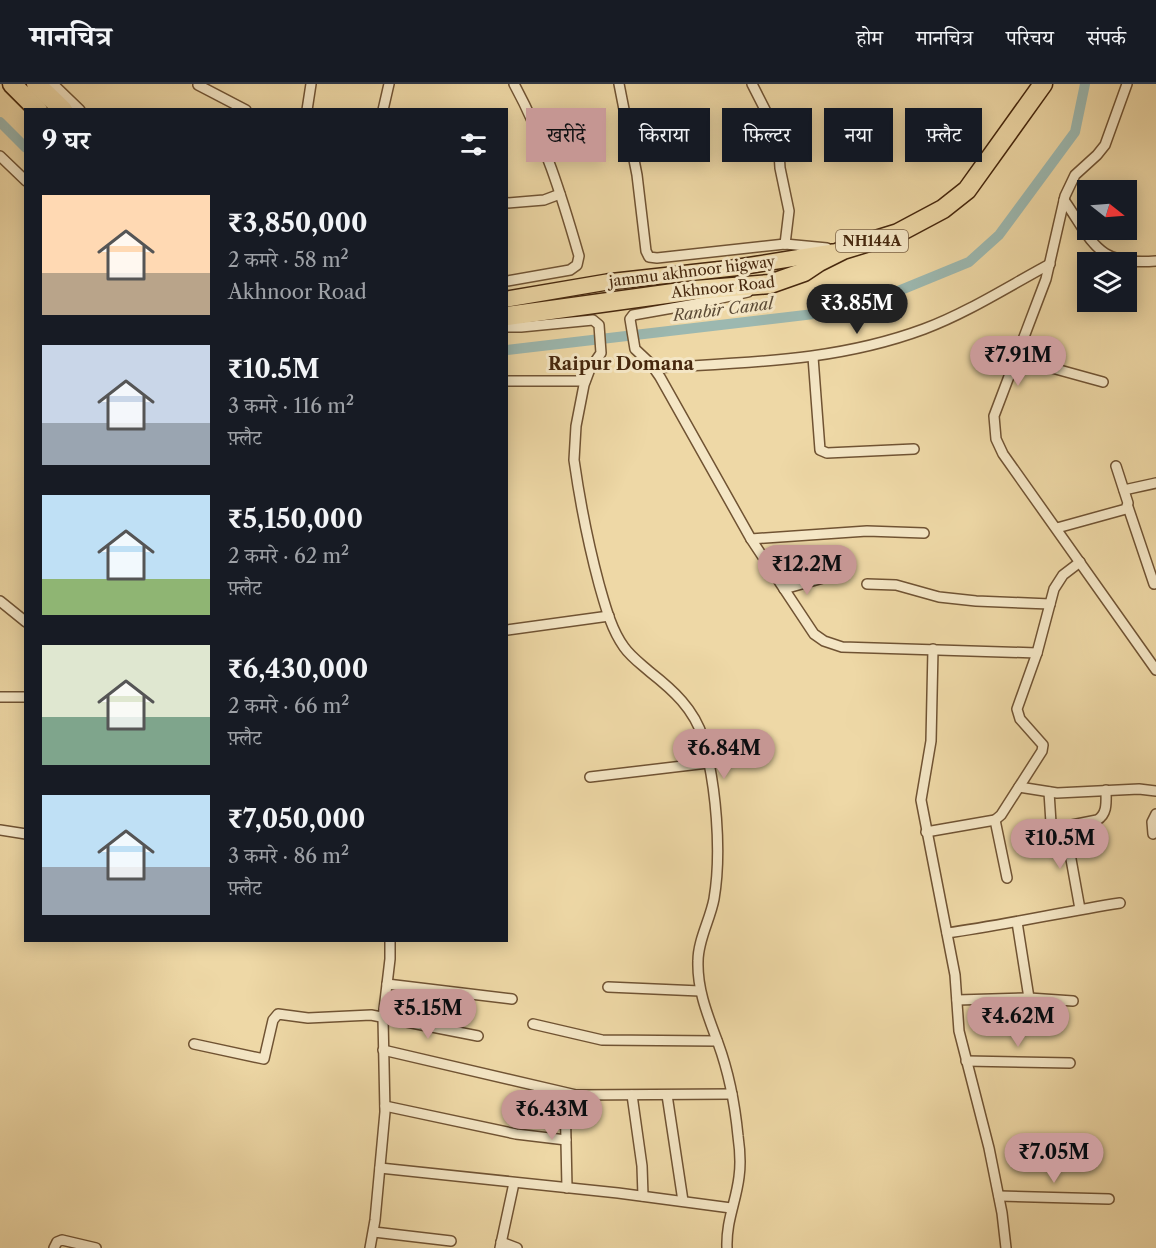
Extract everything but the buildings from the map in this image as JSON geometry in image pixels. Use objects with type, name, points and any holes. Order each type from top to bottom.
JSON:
[{"type":"highway","points":[[12,84],[36,108]]},
{"type":"highway","points":[[36,84],[61,108]]},
{"type":"highway","name":"Akhnoor Road","points":[[508,316],[644,297],[759,286],[804,273],[819,262],[843,250],[898,232],[930,217],[955,200],[967,190],[1043,84]]},
{"type":"main road","name":"jammu akhnoor higway","points":[[508,299],[607,282],[733,268],[843,250]]},
{"type":"street","points":[[53,84],[78,108]]},
{"type":"street","points":[[307,108],[311,84]]},
{"type":"street","points":[[383,108],[389,84]]},
{"type":"street","points":[[508,281],[570,270],[577,265],[579,256],[541,139],[514,84]]},
{"type":"street","points":[[619,84],[638,175],[647,254],[652,258],[785,244],[843,250]]},
{"type":"street","points":[[752,84],[776,128],[779,141],[780,168],[789,212],[785,244]]},
{"type":"street","points":[[1127,84],[1105,145],[1075,175],[1064,200],[1039,301],[994,416],[996,439],[1003,454],[1156,670]]},
{"type":"street","points":[[198,85],[242,108]]},
{"type":"street","points":[[0,156],[24,179]]},
{"type":"street","points":[[508,202],[544,200],[560,194]]},
{"type":"street","points":[[1064,200],[1098,248],[1106,255],[1126,261],[1156,261]]},
{"type":"street","points":[[655,368],[813,357],[859,348],[926,328],[1050,264]]},
{"type":"street","points":[[759,286],[737,296],[636,313],[630,319],[634,346],[655,368],[751,539],[814,634],[824,641],[842,646],[1037,653]]},
{"type":"street","points":[[508,327],[593,320],[599,325],[602,349],[585,381],[576,426],[574,460],[587,538],[609,616],[618,639],[626,650],[674,691],[688,707],[697,721],[708,764],[717,835],[717,872],[713,903],[700,945],[698,960],[700,991],[732,1094],[740,1160],[739,1179],[731,1208],[727,1248]]},
{"type":"street","points":[[813,357],[820,450],[827,453],[914,449]]},
{"type":"street","points":[[1016,358],[1103,382]]},
{"type":"street","points":[[508,381],[585,381]]},
{"type":"street","points":[[1116,466],[1154,584]]},
{"type":"street","points":[[1124,490],[1156,483]]},
{"type":"street","points":[[1057,528],[1128,507]]},
{"type":"street","points":[[751,539],[867,531],[924,533]]},
{"type":"street","points":[[926,832],[995,820],[1001,815],[1043,748],[1041,742],[1017,713],[1058,582],[1063,575],[1080,562]]},
{"type":"street","points":[[784,589],[823,578]]},
{"type":"street","points":[[867,584],[896,585],[939,597],[975,601],[1050,603]]},
{"type":"street","points":[[0,601],[24,620]]},
{"type":"street","points":[[508,630],[609,616]]},
{"type":"street","points":[[933,649],[931,741],[921,800],[955,975],[959,1030],[989,1148],[999,1196],[1006,1248]]},
{"type":"street","points":[[0,697],[24,697]]},
{"type":"street","points":[[590,777],[708,764]]},
{"type":"street","points":[[1018,787],[1049,792],[1139,789],[1156,791]]},
{"type":"street","points":[[1049,792],[1053,827],[1103,817],[1106,790]]},
{"type":"street","points":[[1153,834],[1152,822],[1156,814]]},
{"type":"street","points":[[995,820],[1007,878]]},
{"type":"street","points":[[1065,826],[1080,909]]},
{"type":"street","points":[[0,830],[24,834]]},
{"type":"street","points":[[947,933],[1120,903]]},
{"type":"street","points":[[1017,922],[1029,998]]},
{"type":"street","points":[[370,1248],[374,1232],[385,1106],[383,1018],[390,942]]},
{"type":"street","points":[[387,984],[512,999]]},
{"type":"street","points":[[608,987],[700,991]]},
{"type":"street","points":[[957,1000],[1029,998],[1072,1000]]},
{"type":"street","points":[[194,1044],[262,1059],[266,1056],[273,1020],[278,1014],[308,1018],[355,1015],[383,1018],[478,1036]]},
{"type":"street","points":[[533,1024],[602,1040],[717,1041]]},
{"type":"street","points":[[383,1050],[512,1079],[565,1094],[732,1094]]},
{"type":"street","points":[[966,1061],[1070,1063]]},
{"type":"street","points":[[565,1094],[567,1188]]},
{"type":"street","points":[[632,1095],[642,1166],[643,1196]]},
{"type":"street","points":[[667,1095],[683,1201]]},
{"type":"street","points":[[385,1106],[516,1134],[566,1140]]},
{"type":"street","points":[[380,1168],[643,1196],[731,1208]]},
{"type":"street","points":[[514,1182],[500,1245],[517,1248]]},
{"type":"street","points":[[999,1196],[1109,1199]]},
{"type":"street","points":[[374,1232],[451,1241]]},
{"type":"street","points":[[54,1248],[57,1242],[62,1240],[96,1248]]},
{"type":"waterway","name":"Ranbir Canal","points":[[508,350],[814,314],[891,294],[969,262],[999,235],[1075,132],[1085,84]]},
{"type":"waterway","name":"Ranbir Canal","points":[[0,122],[24,146]]},
{"type":"district","name":"Raipur Domana","points":[[621,364]]}]
